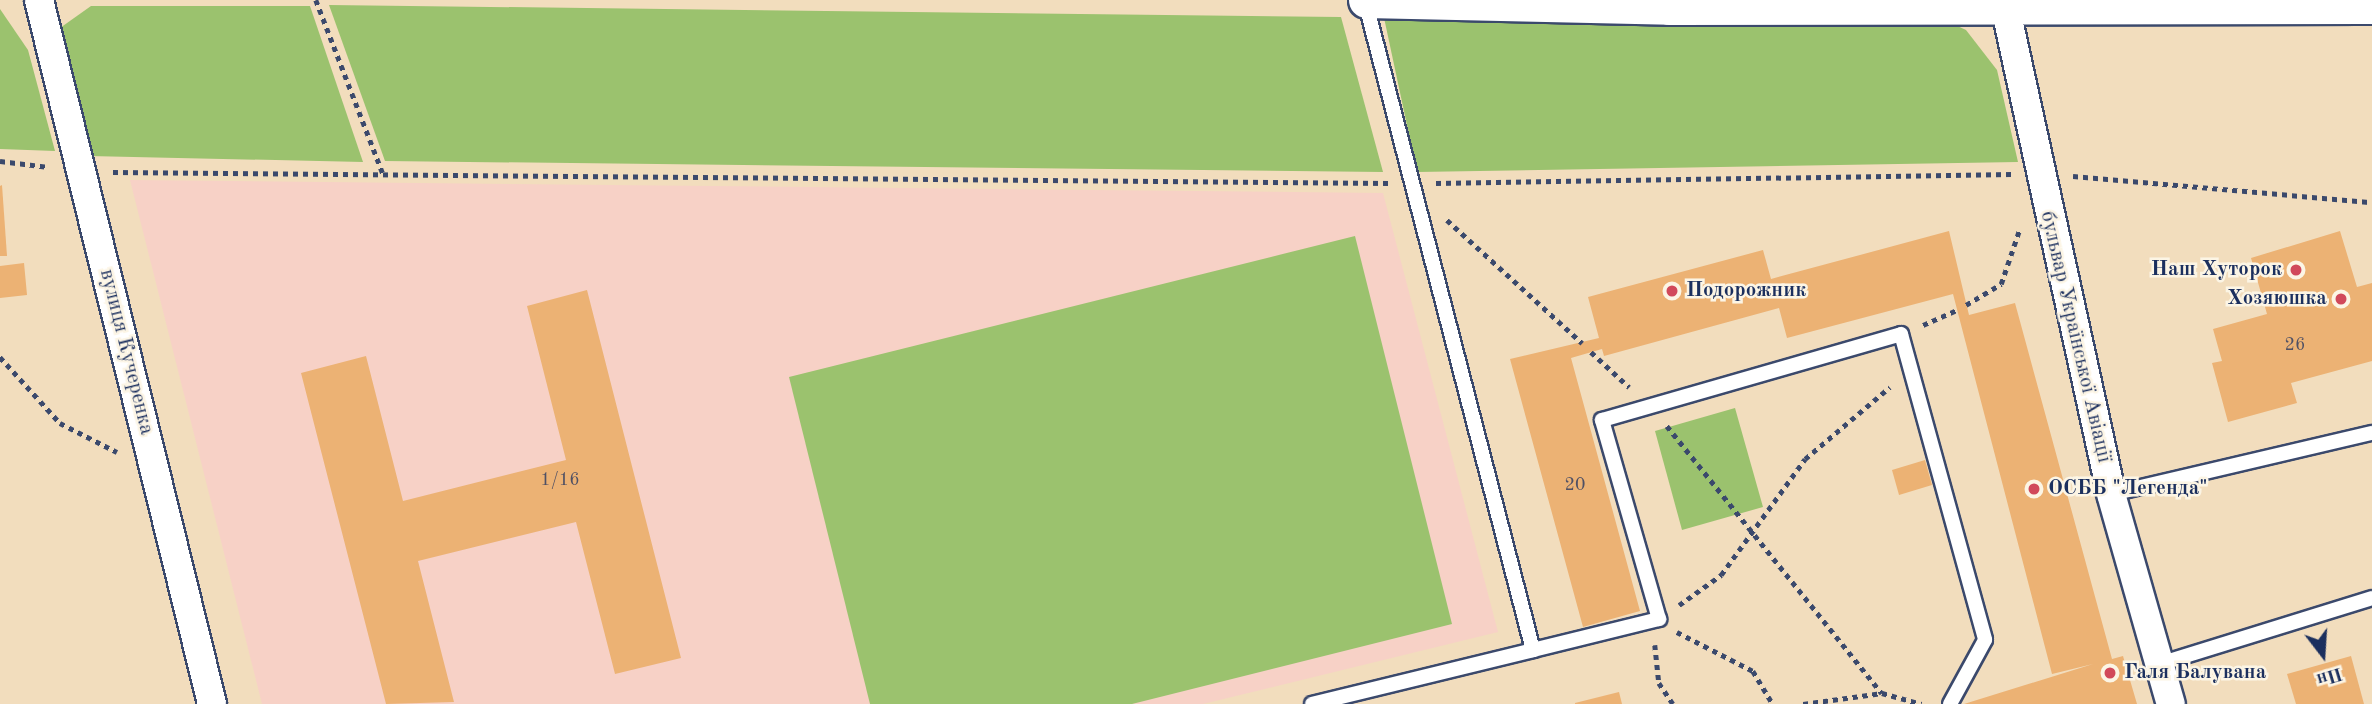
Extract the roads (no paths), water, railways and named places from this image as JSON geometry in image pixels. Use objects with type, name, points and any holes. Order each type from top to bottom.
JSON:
[{"type":"street","name":"вулиця Кучеренка","points":[[39,0],[212,704]]},
{"type":"street","points":[[1365,0],[2006,6],[2118,2],[2372,6]]},
{"type":"street","name":"бульвар Української Авіації","points":[[2006,6],[2039,173],[2111,494],[2171,704]]},
{"type":"lane","points":[[1365,0],[1408,183],[1533,650]]},
{"type":"lane","points":[[1312,704],[1660,619],[1602,419],[1901,334],[1985,640],[1950,704]]},
{"type":"lane","points":[[2111,494],[2372,433]]},
{"type":"lane","points":[[2160,664],[2372,598]]},
{"type":"place","name":"Наш Хуторок","points":[[2296,270]]},
{"type":"place","name":"Подорожник","points":[[1672,291]]},
{"type":"place","name":"Хозяюшка","points":[[2341,299]]},
{"type":"place","name":"ОСББ \"Легенда\"","points":[[2034,489]]},
{"type":"place","name":"Галя Балувана","points":[[2110,673]]}]
